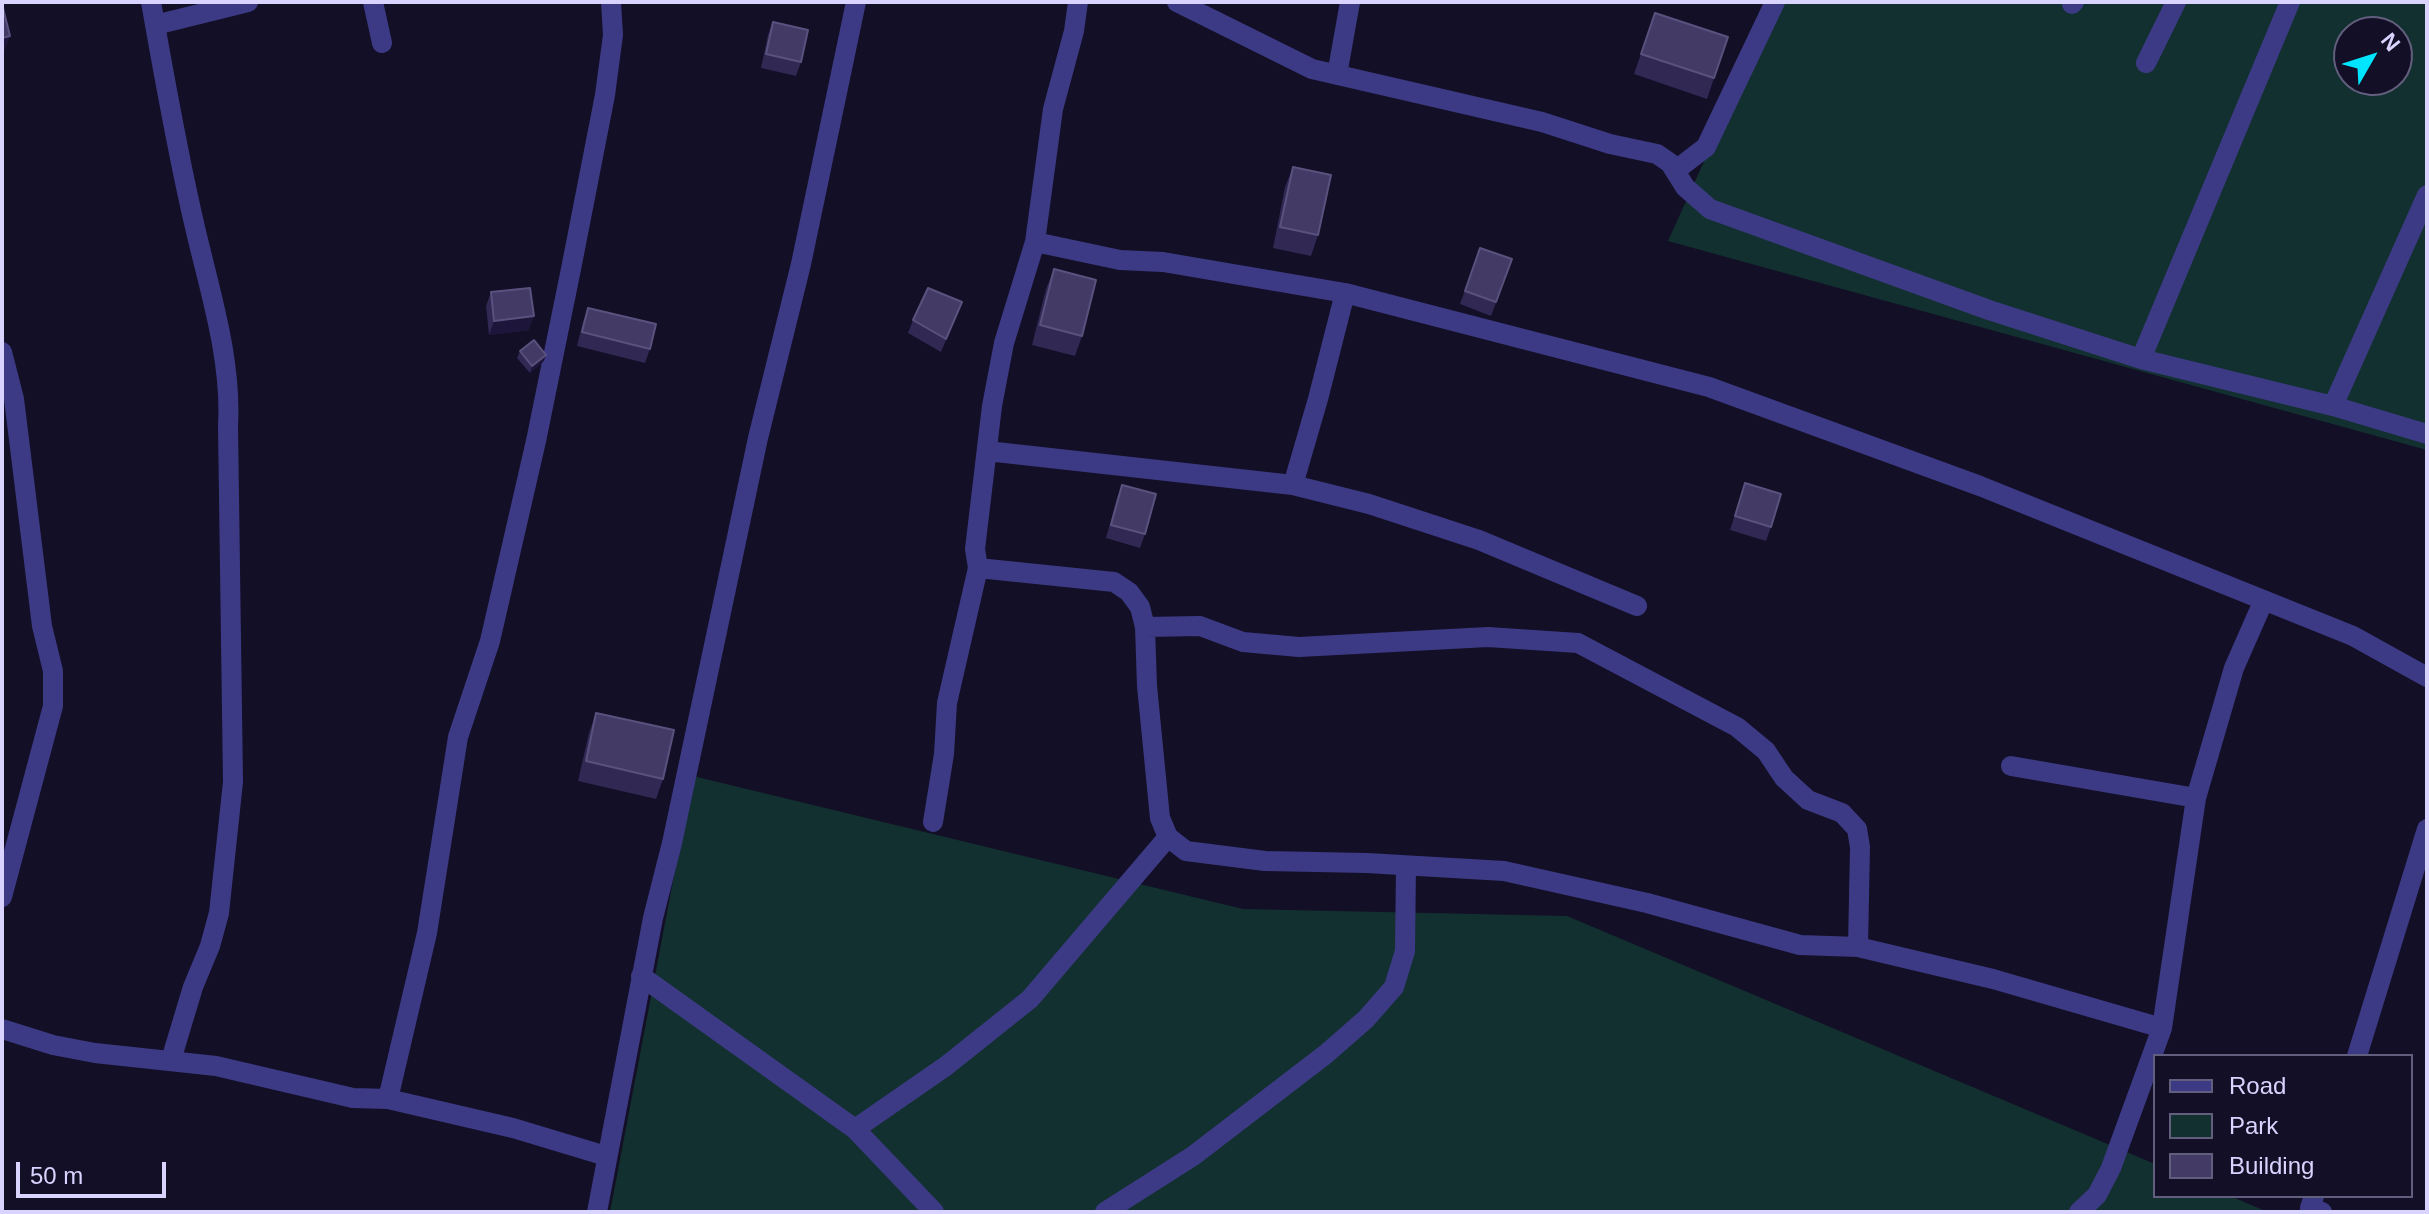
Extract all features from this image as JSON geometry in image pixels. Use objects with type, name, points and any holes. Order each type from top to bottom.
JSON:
[{"type":"street","points":[[151,2],[170,120],[230,394],[233,782],[219,913],[171,1060]]},
{"type":"street","points":[[155,25],[248,2]]},
{"type":"street","points":[[373,2],[382,43]]},
{"type":"street","points":[[388,1099],[427,933],[458,737],[490,641],[571,269],[605,95],[613,35],[611,2]]},
{"type":"street","points":[[597,1212],[641,976],[758,438],[801,264],[856,2]]},
{"type":"street","points":[[933,822],[944,754],[947,703],[978,568],[975,549],[1004,343],[1035,242],[1053,109],[1074,31],[1078,2]]},
{"type":"street","points":[[1177,2],[1312,69],[1542,122],[1610,144],[1657,154],[1676,170],[1685,187],[1710,209],[1989,310],[2141,359],[2333,406],[2427,434]]},
{"type":"street","points":[[1337,75],[1350,2]]},
{"type":"street","points":[[1676,170],[1706,147],[1775,2]]},
{"type":"street","points":[[2146,63],[2176,2]]},
{"type":"street","points":[[2141,359],[2290,2]]},
{"type":"street","points":[[2333,406],[2427,195]]},
{"type":"street","points":[[1035,242],[1120,260],[1163,262],[1345,293],[1709,387],[1980,486],[2353,636],[2427,677]]},
{"type":"street","points":[[1293,485],[1345,293]]},
{"type":"street","points":[[2,352],[14,399],[10,431],[42,626],[53,671],[53,706],[2,897]]},
{"type":"street","points":[[987,451],[1293,485],[1369,504],[1479,540],[1637,606]]},
{"type":"street","points":[[978,568],[1114,582],[1129,592],[1140,607],[1145,627],[1147,686],[1160,818],[1168,837],[1186,851],[1265,861],[1504,871],[1647,903],[1800,945],[1858,947],[1993,979],[2162,1028]]},
{"type":"street","points":[[2079,1212],[2097,1195],[2111,1168],[2162,1028],[2196,798],[2234,668],[2263,602]]},
{"type":"street","points":[[1145,627],[1200,626],[1243,642],[1299,647],[1488,637],[1578,643],[1737,727],[1766,751],[1784,778],[1808,800],[1842,813],[1857,829],[1860,847],[1858,947]]},
{"type":"street","points":[[2011,766],[2196,798]]},
{"type":"street","points":[[2358,1054],[2427,829]]},
{"type":"street","points":[[855,1129],[946,1066],[1030,999],[1168,837]]},
{"type":"street","points":[[1105,1212],[1193,1156],[1326,1054],[1366,1019],[1394,987],[1405,951],[1406,866]]},
{"type":"street","points":[[641,976],[855,1129],[934,1212]]},
{"type":"street","points":[[2,1029],[53,1045],[216,1066],[353,1098],[388,1099],[513,1128],[606,1156]]},
{"type":"street","points":[[2313,1198],[2310,1208],[2322,1212]]},
{"type":"green space","points":[[1776,2],[2427,2],[2427,450],[1668,241]]},
{"type":"green space","points":[[693,776],[1243,909],[1567,916],[2153,1163],[2153,1198],[2235,1198],[2268,1212],[610,1212]]},
{"type":"building","points":[[2,4],[10,36],[2,38]]},
{"type":"building","points":[[1655,13],[1728,37],[1714,78],[1641,54]]},
{"type":"building","points":[[773,22],[808,30],[801,62],[766,54]]},
{"type":"building","points":[[1293,167],[1331,175],[1318,235],[1280,227]]},
{"type":"building","points":[[1480,248],[1512,259],[1496,302],[1465,291]]},
{"type":"building","points":[[1054,269],[1096,280],[1082,336],[1040,325]]},
{"type":"building","points":[[530,288],[534,316],[494,321],[491,292]]},
{"type":"building","points":[[928,288],[962,302],[946,339],[913,320]]},
{"type":"building","points":[[588,308],[656,324],[650,349],[582,332]]},
{"type":"building","points":[[534,340],[546,355],[532,366],[520,351]]},
{"type":"building","points":[[1745,483],[1781,494],[1771,527],[1735,516]]},
{"type":"building","points":[[1122,485],[1156,494],[1145,534],[1111,525]]},
{"type":"building","points":[[596,713],[674,730],[663,779],[586,761]]}]
